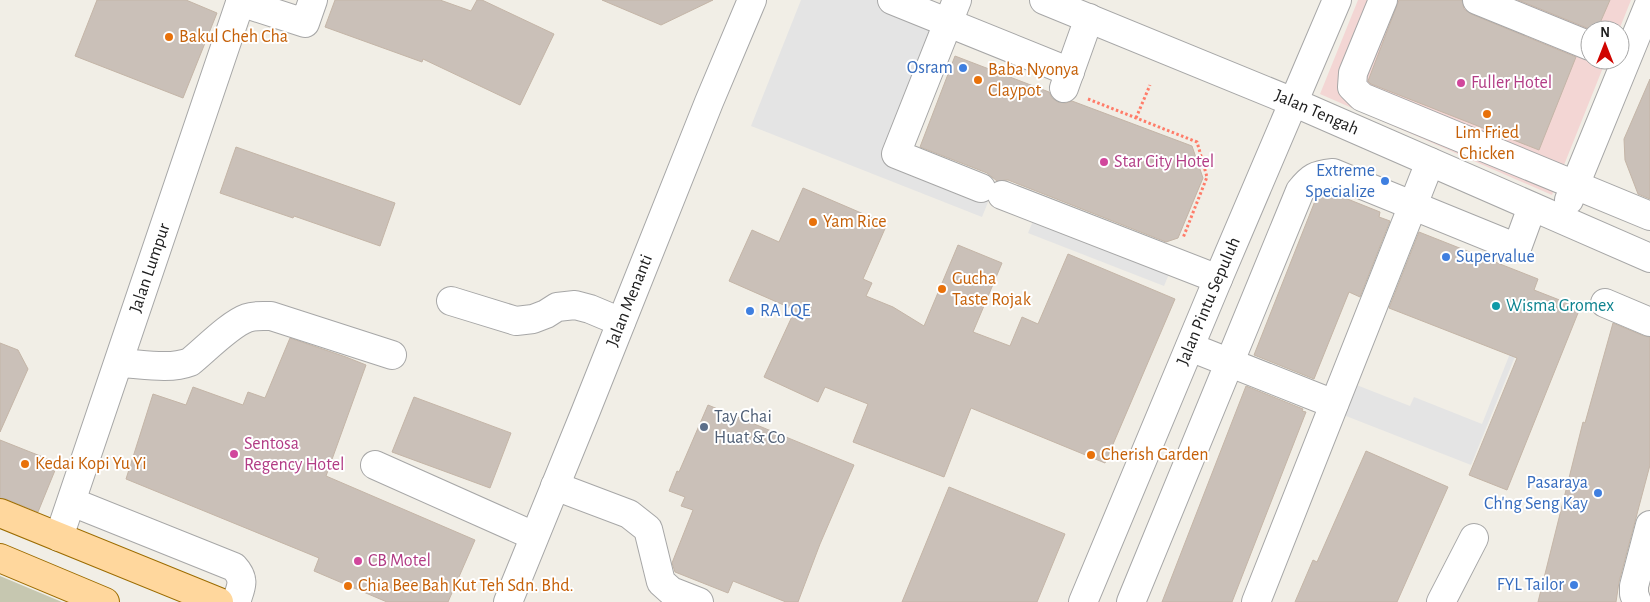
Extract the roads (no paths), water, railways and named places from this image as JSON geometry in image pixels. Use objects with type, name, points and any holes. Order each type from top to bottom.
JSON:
[{"type":"main road","points":[[0,513],[219,602]]},
{"type":"main road","points":[[0,558],[104,602]]},
{"type":"street","points":[[240,1],[305,23],[312,0]]},
{"type":"street","name":"Jalan Menanti","points":[[508,602],[709,102],[752,0]]},
{"type":"street","points":[[892,0],[953,11],[1071,85],[1089,18]]},
{"type":"street","name":"Jalan Tengah","points":[[1044,0],[1293,102],[1650,258]]},
{"type":"street","name":"Jalan Pintu Sepuluh","points":[[1083,602],[1337,0]]},
{"type":"street","points":[[1383,0],[1352,73],[1352,87],[1362,97],[1650,216]]},
{"type":"street","points":[[1477,0],[1580,42]]},
{"type":"street","name":"Jalan Lumpur","points":[[59,537],[240,1]]},
{"type":"street","points":[[1630,44],[1650,2]]},
{"type":"street","points":[[953,11],[896,154],[1218,279]]},
{"type":"street","points":[[1561,219],[1619,70]]},
{"type":"street","points":[[1256,602],[1430,162]]},
{"type":"street","points":[[1131,602],[1300,191],[1310,179],[1318,175],[1333,173],[1517,248],[1532,207]]},
{"type":"street","points":[[451,302],[516,321],[533,319],[557,307],[574,305],[590,308],[621,322]]},
{"type":"street","points":[[1605,303],[1650,322]]},
{"type":"street","points":[[119,363],[182,365],[190,362],[238,322],[252,316],[271,316],[392,355]]},
{"type":"street","points":[[1190,346],[1334,404]]},
{"type":"street","points":[[375,465],[534,536]]},
{"type":"street","points":[[555,486],[629,514],[648,529],[661,582],[671,591],[699,602]]},
{"type":"street","points":[[72,502],[234,567],[240,574],[243,584],[236,602]]},
{"type":"street","points":[[1637,602],[1634,586],[1650,525]]},
{"type":"street","points":[[1441,602],[1474,538]]},
{"type":"place","name":"Bakul Cheh Cha","points":[[169,37]]},
{"type":"place","name":"Osram","points":[[963,68]]},
{"type":"place","name":"Baba Nyonya Claypot","points":[[978,80]]},
{"type":"place","name":"Fuller Hotel","points":[[1461,83]]},
{"type":"place","name":"Lim Fried Chicken","points":[[1487,114]]},
{"type":"place","name":"Star City Hotel","points":[[1104,162]]},
{"type":"place","name":"Extreme Specialize","points":[[1385,181]]},
{"type":"place","name":"Yam Rice","points":[[813,222]]},
{"type":"place","name":"Supervalue","points":[[1446,257]]},
{"type":"place","name":"Gucha Taste Rojak","points":[[942,289]]},
{"type":"place","name":"Wisma Gromex","points":[[1496,306]]},
{"type":"place","name":"RA LQE","points":[[750,311]]},
{"type":"place","name":"Tay Chai Huat & Co","points":[[704,427]]},
{"type":"place","name":"Sentosa Regency Hotel","points":[[234,454]]},
{"type":"place","name":"Cherish Garden","points":[[1091,455]]},
{"type":"place","name":"Kedai Kopi Yu Yi","points":[[25,464]]},
{"type":"place","name":"Pasaraya Ch'ng Seng Kay","points":[[1598,493]]},
{"type":"place","name":"CB Motel","points":[[358,561]]},
{"type":"place","name":"FYL Tailor","points":[[1574,585]]},
{"type":"place","name":"Chia Bee Bah Kut Teh Sdn. Bhd.","points":[[348,586]]}]
